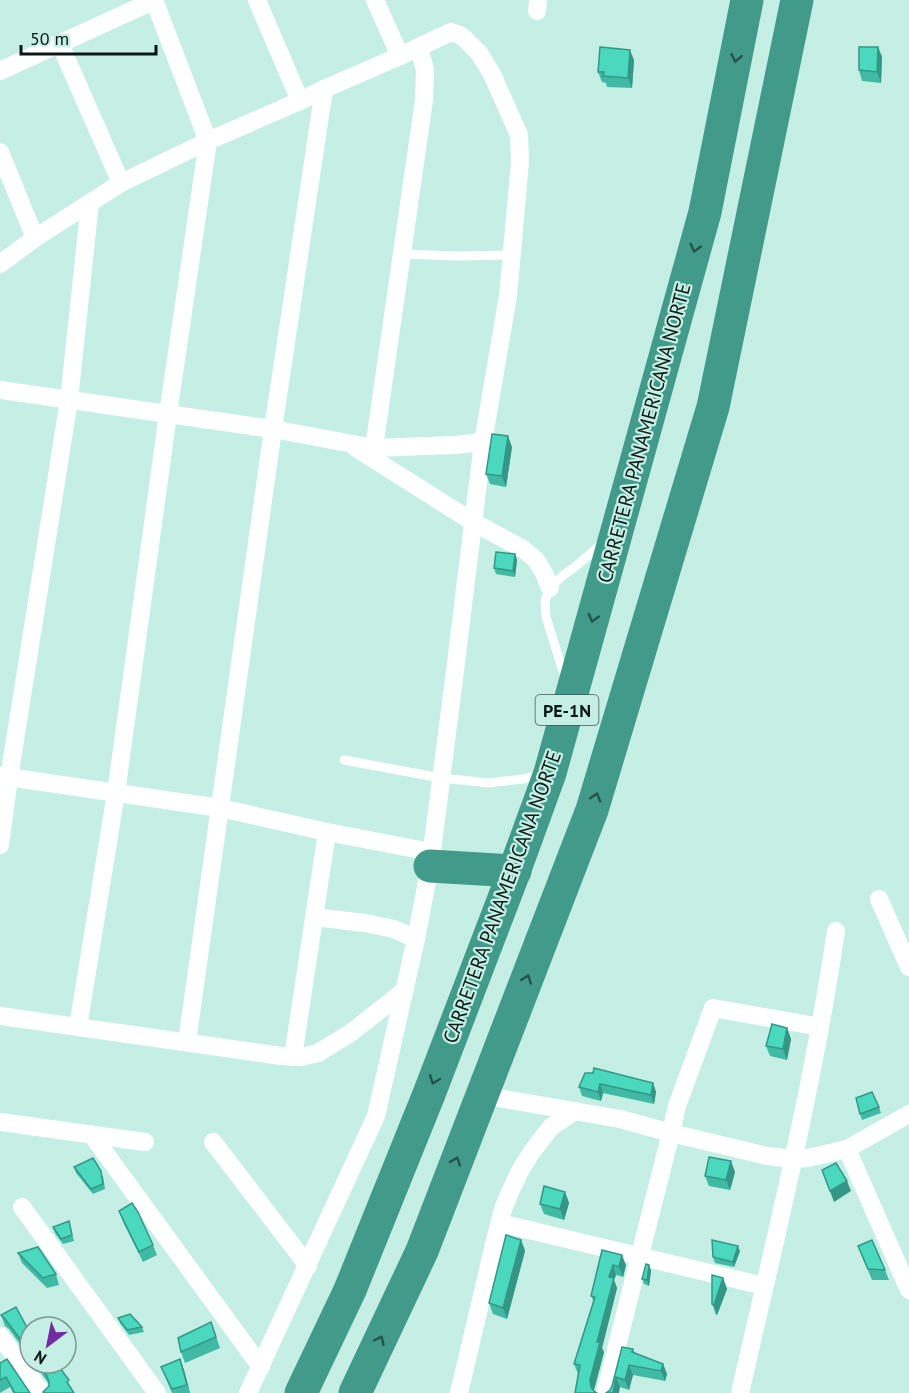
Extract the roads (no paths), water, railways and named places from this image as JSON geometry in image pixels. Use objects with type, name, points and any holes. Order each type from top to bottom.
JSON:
[{"type":"highway","name":"CARRETERA PANAMERICANA NORTE","points":[[301,1393],[350,1290],[429,1094],[550,773],[705,212],[747,0]]},
{"type":"highway","name":"PE-1N","points":[[355,1393],[422,1251],[592,810],[713,407],[797,0]]},
{"type":"highway","points":[[430,859],[514,871]]},
{"type":"street","points":[[0,71],[155,0],[208,141],[116,793],[78,1027]]},
{"type":"street","points":[[257,0],[300,101]]},
{"type":"street","points":[[375,0],[400,56]]},
{"type":"street","points":[[0,264],[35,238],[121,183],[208,141],[451,32],[460,35],[479,53],[488,67],[519,135],[520,162],[508,296],[483,442],[441,778],[416,939],[376,1116],[248,1393]]},
{"type":"street","points":[[60,44],[121,183]]},
{"type":"street","points":[[374,448],[424,100],[425,70],[419,48]]},
{"type":"street","points":[[187,1042],[273,429],[324,89]]},
{"type":"street","points":[[0,153],[35,238]]},
{"type":"street","points":[[0,845],[4,777],[69,400],[90,203]]},
{"type":"street","points":[[0,390],[273,429],[374,448],[483,442]]},
{"type":"street","points":[[349,443],[473,522],[523,549],[536,560],[550,588]]},
{"type":"street","points":[[4,777],[220,808],[327,832],[430,859]]},
{"type":"street","points":[[293,1057],[327,832]]},
{"type":"street","points":[[879,899],[909,967]]},
{"type":"street","points":[[314,917],[394,929],[416,939]]},
{"type":"street","points":[[740,1393],[794,1159],[837,931]]},
{"type":"street","points":[[0,1016],[301,1057],[318,1053],[352,1032],[404,991]]},
{"type":"street","points":[[605,1393],[677,1106],[712,1008],[820,1027]]},
{"type":"street","points":[[482,1095],[620,1119],[766,1156],[794,1159],[847,1149],[909,1114]]},
{"type":"street","points":[[459,1393],[503,1209],[531,1153],[551,1127],[575,1111]]},
{"type":"street","points":[[0,1122],[145,1142]]},
{"type":"street","points":[[92,1135],[261,1367]]},
{"type":"street","points":[[213,1142],[308,1266]]},
{"type":"street","points":[[847,1149],[909,1290]]},
{"type":"street","points":[[22,1207],[157,1393]]},
{"type":"street","points":[[500,1223],[764,1286]]},
{"type":"street","points":[[0,1336],[42,1393]]},
{"type":"lane","points":[[402,254],[512,255]]},
{"type":"lane","points":[[572,692],[546,617],[545,601],[550,588],[561,577],[617,530]]},
{"type":"lane","points":[[344,760],[441,778],[489,783],[523,780],[550,773]]}]
